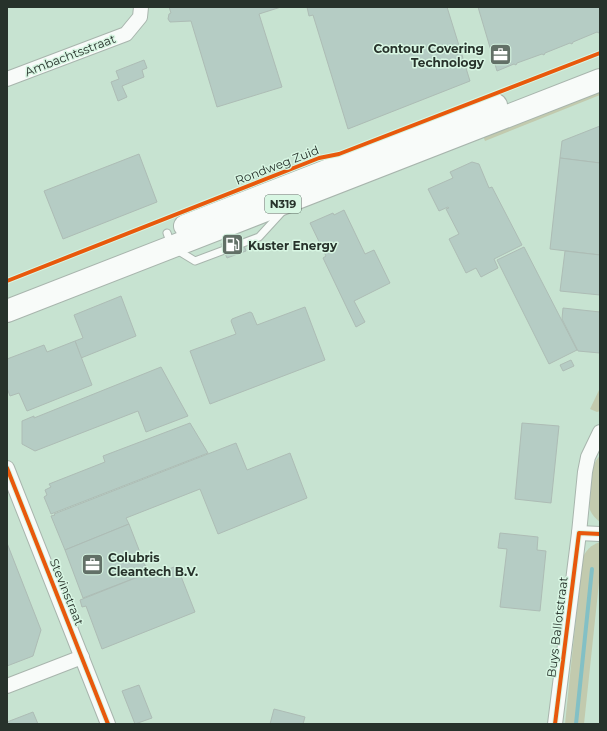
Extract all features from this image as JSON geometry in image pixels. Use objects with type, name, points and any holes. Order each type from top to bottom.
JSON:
[{"type":"main road","name":"Rondweg Zuid","points":[[278,198],[600,65]]},
{"type":"main road","name":"Rondweg Zuid","points":[[7,295],[169,240],[278,198],[600,80]]},
{"type":"main road","name":"Rondweg Zuid","points":[[7,311],[169,240]]},
{"type":"street","name":"Ambachtsstraat","points":[[7,79],[126,34],[140,17],[141,7]]},
{"type":"street","name":"Buys Ballotstraat","points":[[555,724],[579,533],[585,472],[588,457],[600,432]]},
{"type":"street","name":"Stevinstraat","points":[[7,468],[108,724]]},
{"type":"street","points":[[579,533],[600,534]]},
{"type":"street","points":[[7,686],[82,657]]},
{"type":"shaded area","points":[[7,7],[600,7],[600,724],[7,724]]},
{"type":"shaded area","points":[[600,85],[600,95],[485,141],[481,131]]},
{"type":"shaded area","points":[[600,388],[600,411],[597,412],[590,409]]},
{"type":"shaded area","points":[[600,456],[600,522],[594,517],[590,510],[589,498],[592,473]]},
{"type":"shaded area","points":[[600,542],[600,573],[584,724],[565,724],[582,559],[589,548]]},
{"type":"building","points":[[169,7],[281,7],[259,14],[282,87],[217,107],[191,21],[170,22],[168,19],[169,14],[171,13]]},
{"type":"building","points":[[307,7],[447,7],[470,81],[348,129],[313,15],[309,16]]},
{"type":"building","points":[[478,7],[600,7],[600,32],[573,42],[572,44],[570,43],[545,53],[544,55],[542,54],[497,71]]},
{"type":"building","points":[[144,60],[147,68],[142,70],[144,77],[122,86],[127,97],[118,101],[111,82],[119,79],[116,71]]},
{"type":"building","points":[[600,126],[600,163],[560,158],[562,141]]},
{"type":"building","points":[[139,154],[157,202],[63,239],[44,191]]},
{"type":"building","points":[[560,158],[600,163],[600,255],[550,249]]},
{"type":"building","points":[[472,162],[479,164],[489,188],[492,187],[522,245],[494,259],[498,268],[481,277],[476,268],[466,273],[449,239],[459,234],[446,209],[449,208],[448,207],[439,211],[428,189],[453,178],[450,172]]},
{"type":"building","points":[[344,210],[365,254],[374,250],[390,283],[354,301],[365,322],[356,327],[323,258],[326,256],[310,223]]},
{"type":"building","points":[[241,237],[246,251],[227,258],[221,244]]},
{"type":"building","points":[[524,247],[577,350],[549,364],[497,260]]},
{"type":"building","points":[[565,251],[600,255],[600,295],[560,291]]},
{"type":"building","points":[[121,296],[136,336],[81,358],[75,341],[83,338],[74,315]]},
{"type":"building","points":[[305,307],[325,360],[210,404],[190,351],[236,334],[231,321],[232,319],[250,312],[252,313],[257,325]]},
{"type":"building","points":[[563,308],[600,312],[600,353],[578,351],[562,319]]},
{"type":"building","points":[[75,341],[92,385],[27,411],[19,393],[10,396],[7,388],[7,359],[44,345],[47,352]]},
{"type":"building","points":[[571,360],[574,366],[563,371],[560,365]]},
{"type":"building","points":[[161,367],[188,416],[146,432],[138,411],[35,451],[22,444],[22,421],[34,416],[34,418]]},
{"type":"building","points":[[190,423],[208,453],[51,514],[44,497],[47,495],[45,490],[51,487],[49,484],[105,462],[103,456]]},
{"type":"building","points":[[522,423],[559,426],[551,503],[515,499]]},
{"type":"building","points":[[236,443],[247,470],[290,453],[307,498],[218,534],[200,489],[126,518],[129,524],[65,550],[51,516],[55,515],[54,514]]},
{"type":"building","points":[[129,524],[148,573],[83,598],[65,550]]},
{"type":"building","points":[[500,533],[538,537],[537,550],[546,551],[540,611],[500,607],[507,549],[498,548]]},
{"type":"building","points":[[7,543],[41,630],[33,656],[7,666]]},
{"type":"building","points":[[177,566],[195,612],[102,649],[86,606],[82,607],[80,600],[148,573],[149,576]]},
{"type":"building","points":[[139,685],[152,718],[135,724],[122,691]]},
{"type":"building","points":[[274,709],[305,717],[303,724],[270,724]]},
{"type":"building","points":[[33,712],[38,724],[7,724],[7,722]]},
{"type":"waterway","points":[[576,724],[592,569]]},
{"type":"cycle path","points":[[7,281],[319,158],[339,154],[600,53]]},
{"type":"cycle path","points":[[7,468],[108,724]]},
{"type":"cycle path","points":[[555,724],[579,533],[600,534]]},
{"type":"place","name":"Contour Covering Technology","points":[[500,55]]},
{"type":"place","name":"Kuster Energy","points":[[233,245]]},
{"type":"place","name":"Colubris Cleantech B.V.","points":[[93,564]]}]
